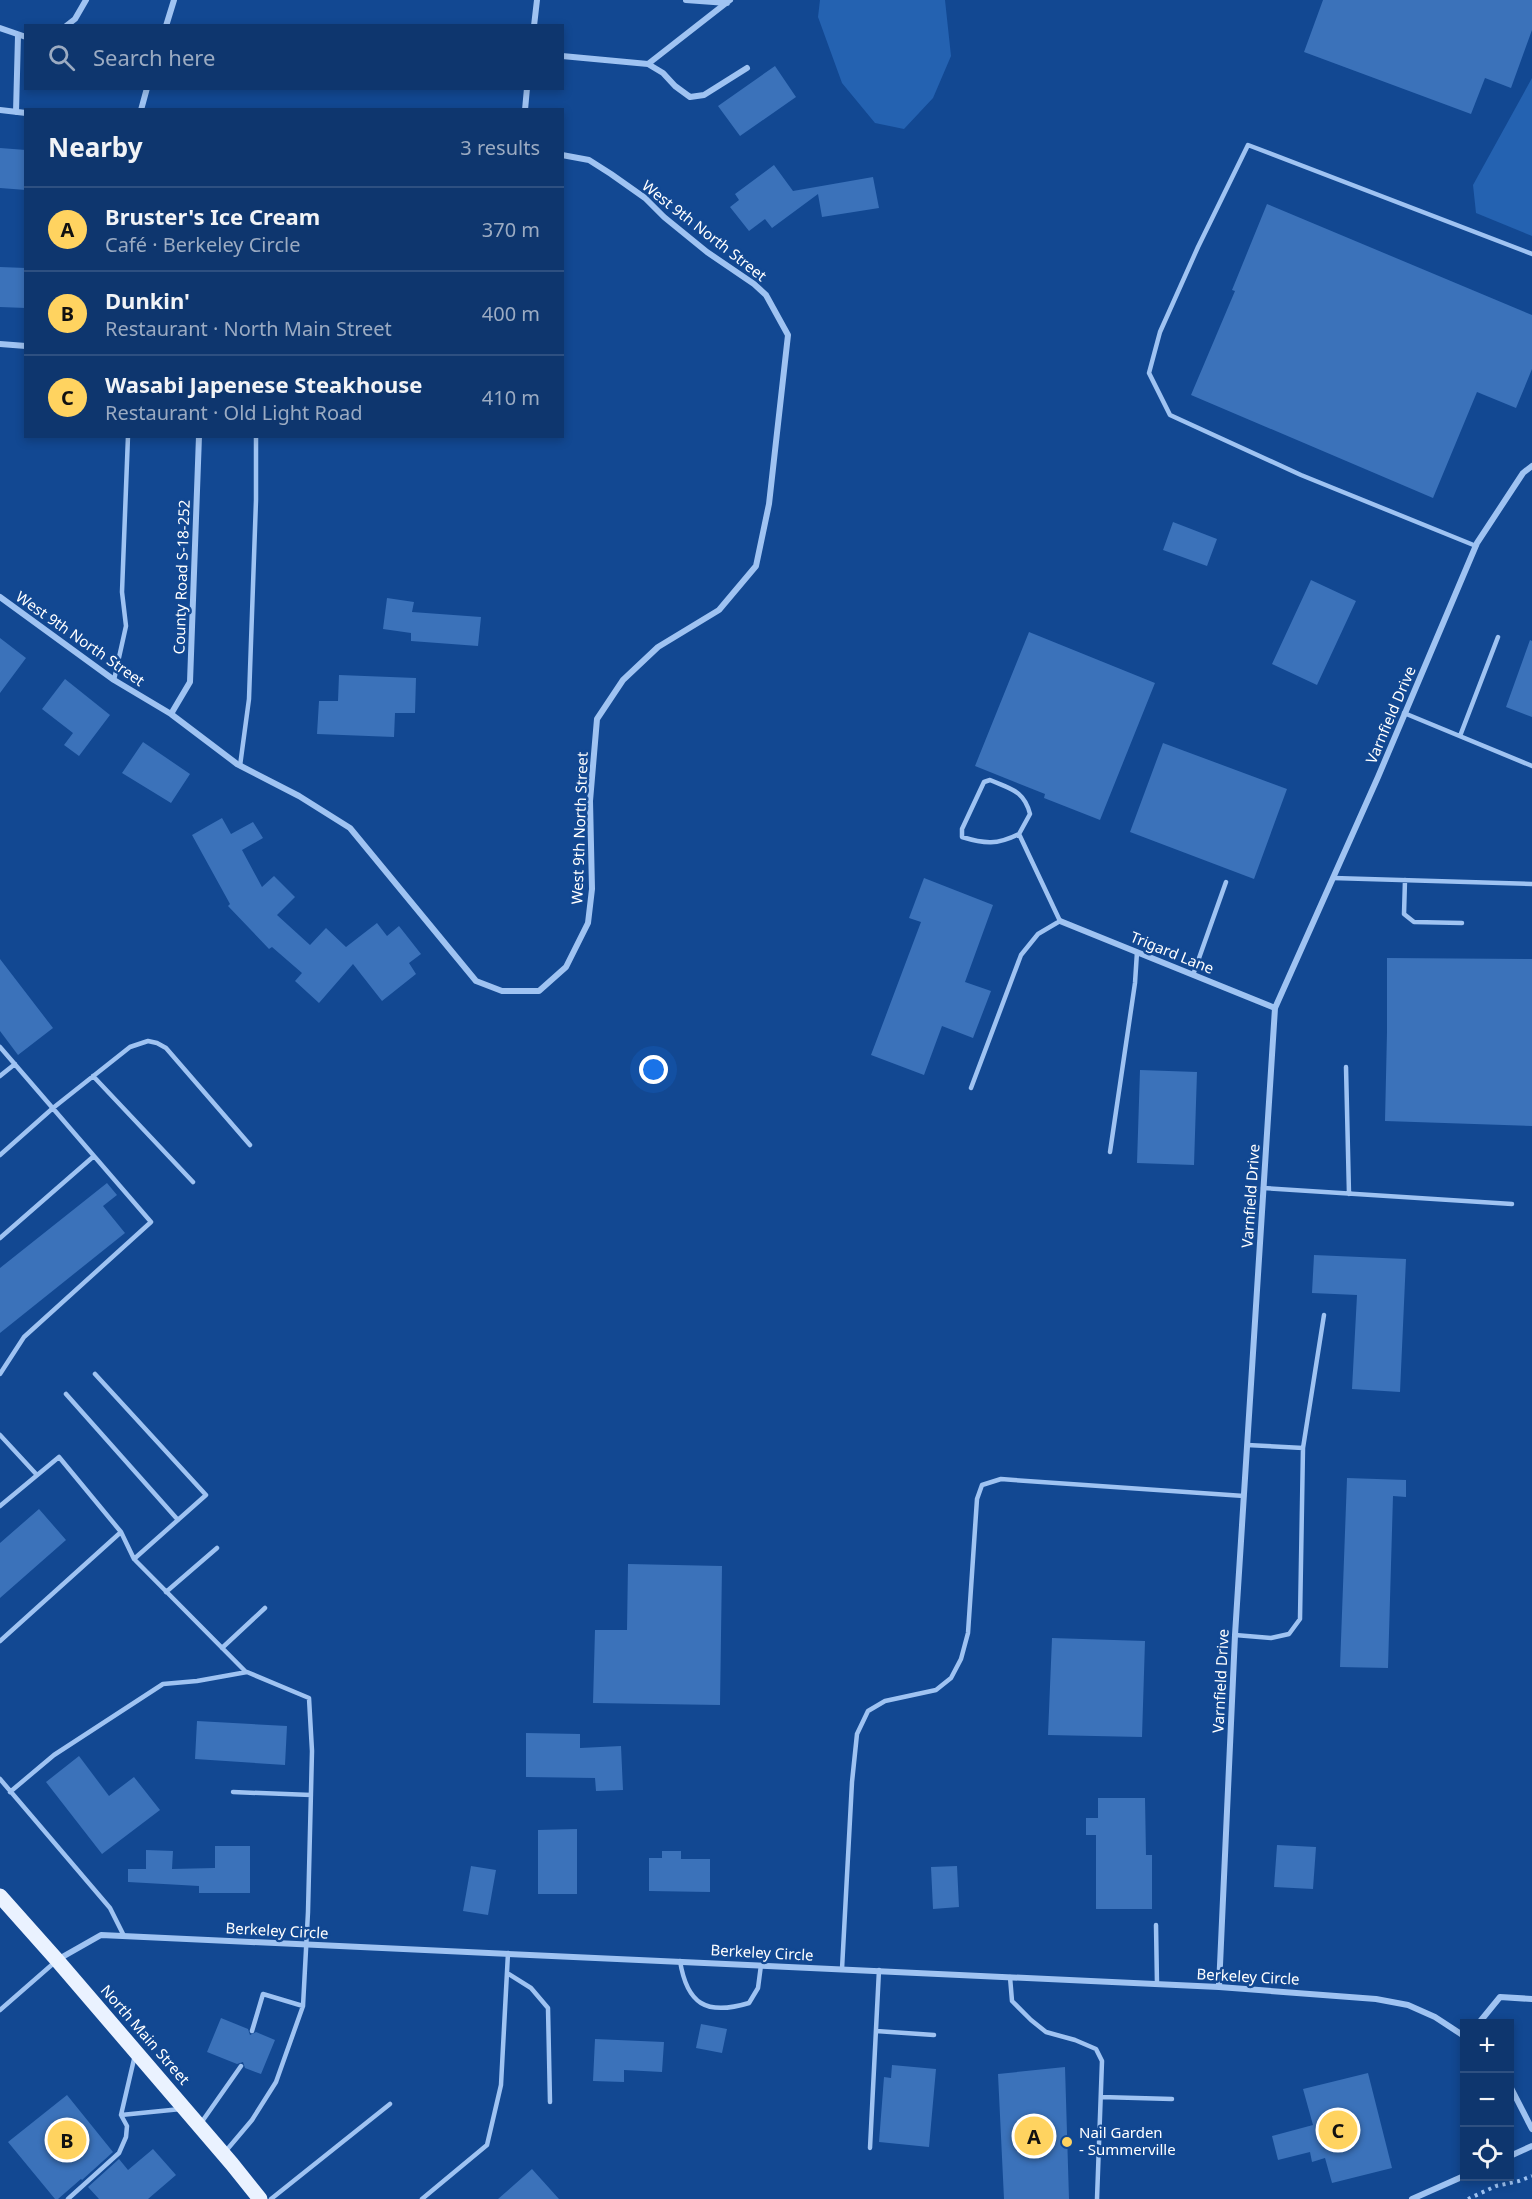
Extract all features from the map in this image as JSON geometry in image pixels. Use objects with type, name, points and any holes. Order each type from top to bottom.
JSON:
[{"type":"main road","name":"North Main Street","points":[[0,1896],[224,2154],[260,2199]]},
{"type":"street","points":[[69,24],[75,19],[86,0]]},
{"type":"street","points":[[167,24],[174,0]]},
{"type":"street","points":[[534,24],[537,0]]},
{"type":"street","points":[[686,0],[729,2]]},
{"type":"street","points":[[648,64],[729,2]]},
{"type":"street","points":[[0,28],[24,37]]},
{"type":"street","points":[[16,112],[18,36]]},
{"type":"street","points":[[564,56],[648,64],[663,73],[675,86],[690,96],[704,95],[747,68]]},
{"type":"street","points":[[142,108],[146,90]]},
{"type":"street","points":[[525,108],[527,90]]},
{"type":"street","points":[[0,110],[24,113]]},
{"type":"street","name":"West 9th North Street","points":[[0,597],[114,680],[171,714],[240,766],[316,805],[350,828],[476,981],[502,991],[539,991],[566,967],[588,923],[592,889],[590,801],[597,719],[623,680],[658,647],[718,610],[756,566],[770,504],[788,335],[766,295],[754,284],[707,252],[664,217],[645,198],[611,174],[589,160],[564,155]]},
{"type":"street","points":[[0,344],[24,346]]},
{"type":"street","name":"County Road S-18-252","points":[[171,714],[190,682],[199,438]]},
{"type":"street","name":"Varnfield Drive","points":[[1218,1987],[1235,1635],[1275,1008],[1476,546],[1523,473],[1532,466]]},
{"type":"street","name":"Trigard Lane","points":[[1060,921],[1275,1008]]},
{"type":"street","name":"Berkeley Circle","points":[[57,1960],[101,1935],[1218,1987],[1376,1999],[1408,2005],[1435,2017],[1460,2033]]},
{"type":"street","points":[[1482,2019],[1500,1997],[1532,1999]]},
{"type":"street","points":[[1514,2095],[1532,2129]]},
{"type":"street","points":[[1514,2154],[1532,2146]]},
{"type":"street","points":[[1412,2199],[1460,2178]]},
{"type":"lane","points":[[1476,546],[1301,475],[1170,415],[1149,373],[1160,332],[1198,247],[1248,145],[1532,254]]},
{"type":"lane","points":[[114,680],[126,627],[122,592],[128,438]]},
{"type":"lane","points":[[240,766],[249,699],[256,438]]},
{"type":"lane","points":[[1460,736],[1498,637]]},
{"type":"lane","points":[[1404,713],[1532,766]]},
{"type":"lane","points":[[990,780],[1020,793],[1027,803],[1030,814],[1019,834],[1007,840],[985,844],[962,837],[962,829],[984,782],[990,780]]},
{"type":"lane","points":[[971,1088],[1021,955],[1038,934],[1060,921],[1019,834]]},
{"type":"lane","points":[[1333,878],[1532,884]]},
{"type":"lane","points":[[1405,880],[1404,914],[1414,922],[1462,923]]},
{"type":"lane","points":[[1193,975],[1226,882]]},
{"type":"lane","points":[[1110,1152],[1135,983],[1137,952]]},
{"type":"lane","points":[[0,1155],[130,1047],[148,1041],[157,1042],[166,1048],[250,1145]]},
{"type":"lane","points":[[0,1047],[151,1222],[24,1337],[0,1374]]},
{"type":"lane","points":[[0,1076],[15,1064]]},
{"type":"lane","points":[[1346,1067],[1349,1194]]},
{"type":"lane","points":[[93,1076],[193,1182]]},
{"type":"lane","points":[[0,1238],[94,1155]]},
{"type":"lane","points":[[1263,1188],[1512,1204]]},
{"type":"lane","points":[[1235,1635],[1271,1638],[1289,1634],[1300,1619],[1303,1448],[1324,1316]]},
{"type":"lane","points":[[95,1374],[206,1495],[134,1559]]},
{"type":"lane","points":[[66,1394],[178,1520]]},
{"type":"lane","points":[[0,1435],[37,1475]]},
{"type":"lane","points":[[1247,1445],[1303,1448]]},
{"type":"lane","points":[[0,1506],[59,1458],[121,1532],[134,1559],[222,1648],[247,1672],[309,1698],[312,1751],[303,2006],[276,2082],[252,2120],[224,2154]]},
{"type":"lane","points":[[842,1969],[852,1782],[857,1734],[868,1711],[885,1701],[936,1690],[951,1678],[961,1659],[968,1633],[977,1499],[982,1485],[1001,1479],[1244,1496]]},
{"type":"lane","points":[[0,1641],[121,1532]]},
{"type":"lane","points":[[166,1592],[217,1548]]},
{"type":"lane","points":[[222,1648],[265,1608]]},
{"type":"lane","points":[[10,1792],[54,1755],[163,1684],[197,1681],[247,1672]]},
{"type":"lane","points":[[0,1779],[110,1908],[124,1936]]},
{"type":"lane","points":[[232,1792],[311,1795]]},
{"type":"lane","points":[[1156,1925],[1157,1984]]},
{"type":"lane","points":[[422,2199],[487,2145],[501,2085],[508,1953]]},
{"type":"lane","points":[[0,2010],[57,1960]]},
{"type":"lane","points":[[680,1961],[683,1983],[693,1999],[708,2006],[721,2008],[749,2003],[758,1988],[761,1965]]},
{"type":"lane","points":[[870,2148],[879,1970]]},
{"type":"lane","points":[[507,1972],[531,1988],[548,2008],[550,2102]]},
{"type":"lane","points":[[1010,1977],[1012,2001],[1031,2020],[1046,2032],[1096,2049],[1102,2061],[1097,2199]]},
{"type":"lane","points":[[252,2031],[263,1994],[303,2006]]},
{"type":"lane","points":[[876,2031],[934,2035]]},
{"type":"lane","points":[[68,2199],[119,2153],[126,2137],[127,2126],[121,2115],[136,2052]]},
{"type":"lane","points":[[199,2126],[241,2066]]},
{"type":"lane","points":[[1101,2097],[1172,2099]]},
{"type":"lane","points":[[271,2199],[390,2104]]},
{"type":"lane","points":[[121,2115],[185,2109]]},
{"type":"path","points":[[1468,2199],[1496,2186],[1532,2176]]},
{"type":"shaded area","points":[[820,0],[945,0],[951,56],[933,98],[904,129],[875,123],[842,83],[818,17]]},
{"type":"shaded area","points":[[1532,78],[1532,236],[1476,213],[1473,185]]},
{"type":"building","points":[[1323,0],[1532,0],[1532,30],[1511,88],[1485,78],[1471,114],[1304,52]]},
{"type":"building","points":[[775,66],[796,97],[740,136],[718,106]]},
{"type":"building","points":[[0,148],[24,150],[24,190],[0,188]]},
{"type":"building","points":[[774,165],[793,191],[873,177],[879,208],[822,217],[818,194],[772,228],[765,219],[749,231],[730,207],[739,200],[735,194]]},
{"type":"building","points":[[1267,204],[1532,315],[1532,369],[1516,408],[1477,392],[1433,498],[1191,395],[1235,291],[1232,290]]},
{"type":"building","points":[[0,267],[24,268],[24,308],[0,307]]},
{"type":"building","points":[[1173,522],[1217,539],[1207,566],[1163,550]]},
{"type":"building","points":[[1311,580],[1356,601],[1317,685],[1272,664]]},
{"type":"building","points":[[387,598],[414,602],[412,612],[481,617],[478,646],[411,641],[411,633],[383,629]]},
{"type":"building","points":[[1029,632],[1155,683],[1100,820],[1044,798],[1045,794],[975,766]]},
{"type":"building","points":[[0,638],[26,658],[0,693]]},
{"type":"building","points":[[1530,640],[1532,641],[1532,717],[1506,707]]},
{"type":"building","points":[[339,675],[416,678],[415,713],[395,713],[394,737],[317,734],[319,701],[338,701]]},
{"type":"building","points":[[65,679],[110,715],[79,756],[64,745],[73,733],[42,709]]},
{"type":"building","points":[[143,742],[190,774],[171,803],[122,773]]},
{"type":"building","points":[[1163,743],[1287,789],[1254,879],[1130,832]]},
{"type":"building","points":[[222,818],[231,834],[253,822],[263,838],[242,850],[262,887],[274,876],[295,897],[277,915],[310,945],[326,928],[346,947],[377,923],[387,936],[399,926],[421,954],[409,963],[416,974],[382,1001],[353,964],[319,1003],[295,981],[302,973],[272,947],[269,949],[228,906],[230,904],[192,835]]},
{"type":"building","points":[[924,878],[993,905],[965,982],[991,991],[973,1038],[942,1026],[924,1075],[871,1055],[921,922],[909,918]]},
{"type":"building","points":[[1387,958],[1532,959],[1532,1126],[1385,1121]]},
{"type":"building","points":[[0,959],[53,1028],[18,1055],[0,1031]]},
{"type":"building","points":[[1140,1070],[1197,1072],[1194,1165],[1137,1163]]},
{"type":"building","points":[[107,1183],[117,1195],[103,1206],[125,1233],[0,1333],[0,1268]]},
{"type":"building","points":[[1314,1255],[1406,1259],[1400,1392],[1352,1389],[1357,1295],[1312,1293]]},
{"type":"building","points":[[1347,1478],[1406,1480],[1406,1497],[1393,1496],[1388,1668],[1340,1667]]},
{"type":"building","points":[[39,1509],[66,1540],[0,1598],[0,1543]]},
{"type":"building","points":[[628,1564],[722,1566],[720,1705],[593,1703],[595,1630],[627,1630]]},
{"type":"building","points":[[1052,1638],[1145,1641],[1142,1737],[1048,1735]]},
{"type":"building","points":[[197,1721],[287,1726],[285,1765],[195,1759]]},
{"type":"building","points":[[526,1733],[580,1734],[580,1748],[621,1746],[623,1790],[596,1791],[595,1778],[526,1777]]},
{"type":"building","points":[[79,1756],[109,1796],[134,1777],[160,1810],[102,1854],[46,1782]]},
{"type":"building","points":[[1098,1798],[1145,1798],[1146,1855],[1152,1855],[1152,1909],[1096,1909],[1096,1835],[1086,1835],[1086,1818],[1098,1818]]},
{"type":"building","points":[[577,1829],[577,1894],[538,1894],[538,1830]]},
{"type":"building","points":[[1277,1845],[1316,1847],[1313,1889],[1274,1887]]},
{"type":"building","points":[[215,1846],[250,1846],[250,1893],[199,1893],[199,1886],[128,1882],[128,1869],[146,1869],[146,1850],[173,1851],[172,1869],[215,1868]]},
{"type":"building","points":[[662,1851],[681,1851],[681,1859],[710,1859],[710,1892],[649,1891],[649,1858],[662,1858]]},
{"type":"building","points":[[471,1866],[496,1870],[488,1915],[463,1911]]},
{"type":"building","points":[[957,1866],[959,1907],[933,1909],[931,1867]]},
{"type":"building","points":[[221,2018],[248,2029],[250,2035],[256,2032],[275,2040],[261,2074],[245,2068],[243,2062],[237,2064],[207,2052]]},
{"type":"building","points":[[701,2024],[727,2029],[722,2053],[696,2048]]},
{"type":"building","points":[[595,2039],[664,2042],[662,2072],[624,2070],[624,2082],[593,2081]]},
{"type":"building","points":[[892,2065],[936,2069],[929,2147],[879,2142],[884,2077],[891,2078]]},
{"type":"building","points":[[1065,2067],[1069,2199],[1004,2199],[998,2074]]},
{"type":"building","points":[[1368,2073],[1392,2168],[1332,2183],[1325,2158],[1312,2162],[1310,2152],[1278,2160],[1272,2136],[1313,2125],[1303,2089]]},
{"type":"building","points":[[67,2095],[113,2152],[82,2180],[55,2199],[8,2142]]},
{"type":"building","points":[[153,2149],[176,2175],[148,2199],[99,2199],[88,2187],[119,2159],[128,2170]]},
{"type":"building","points":[[532,2169],[559,2199],[498,2199]]},
{"type":"place","name":"Wasabi Japenese Steakhouse","points":[[1338,2130]]},
{"type":"place","name":"Bruster's Ice Cream","points":[[1034,2136]]},
{"type":"place","name":"Dunkin'","points":[[67,2140]]},
{"type":"place","name":"Nail Garden - Summerville","points":[[1067,2142]]}]
